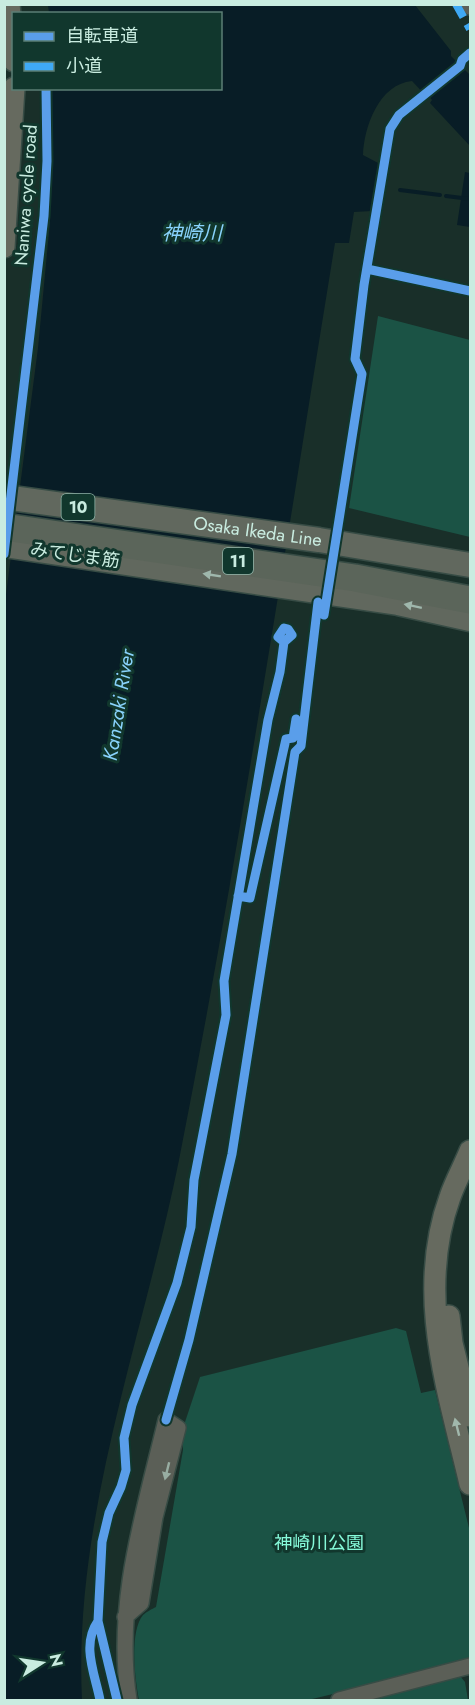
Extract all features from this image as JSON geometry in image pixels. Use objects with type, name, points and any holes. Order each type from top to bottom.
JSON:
[{"type":"highway","name":"11","points":[[4,510],[358,562],[471,583]]},
{"type":"highway","name":"11","points":[[4,527],[355,578],[471,600]]},
{"type":"main road","name":"Osaka Ikeda Line","points":[[4,497],[319,540],[471,565]]},
{"type":"main road","name":"みてじま筋","points":[[4,545],[398,603],[471,619]]},
{"type":"street","points":[[9,4],[12,38]]},
{"type":"street","points":[[4,247],[14,90]]},
{"type":"street","points":[[471,1151],[449,1198],[439,1241],[433,1297],[438,1346],[471,1484]]},
{"type":"street","points":[[470,1413],[452,1343],[447,1294],[452,1243],[462,1201],[471,1184]]},
{"type":"street","points":[[129,1701],[124,1643],[125,1617],[135,1547],[166,1420]]},
{"type":"street","points":[[339,1701],[471,1666]]},
{"type":"green space","points":[[378,316],[470,340],[470,537],[349,508]]},
{"type":"green space","name":"神崎川公園","points":[[396,1328],[406,1331],[421,1393],[435,1390],[470,1532],[470,1661],[308,1700],[139,1700],[135,1669],[136,1633],[143,1615],[156,1607],[183,1450],[182,1431],[200,1377]]},
{"type":"green space","points":[[460,1676],[465,1682],[468,1700],[367,1700]]},
{"type":"water","name":"神崎川","points":[[48,5],[415,5],[451,51],[451,56],[470,75],[470,146],[430,103],[432,100],[429,96],[427,97],[412,81],[400,84],[382,98],[366,132],[363,155],[380,164],[372,211],[354,212],[349,243],[335,243],[261,702],[201,1046],[164,1227],[99,1495],[88,1563],[82,1631],[82,1700],[5,1700],[4,610],[38,348],[50,222],[52,90],[222,90],[222,12],[49,12]]},
{"type":"water","points":[[465,172],[470,173],[470,227],[457,225]]},
{"type":"waterway","points":[[400,190],[440,195]]},
{"type":"waterway","points":[[446,196],[470,199]]},
{"type":"marked path","points":[[456,4],[470,29]]},
{"type":"cycle path","points":[[324,615],[362,374],[355,359],[364,285],[390,129],[399,115],[460,66],[462,60],[470,53]]},
{"type":"cycle path","name":"Naniwa cycle road","points":[[4,554],[44,216],[47,161],[46,90]]},
{"type":"cycle path","points":[[367,269],[470,291]]},
{"type":"cycle path","points":[[166,1420],[189,1340],[232,1154],[295,752],[301,746],[318,602]]},
{"type":"cycle path","points":[[100,1700],[91,1660],[90,1640],[98,1621],[102,1542],[109,1513],[126,1470],[124,1438],[132,1405],[177,1283],[191,1227],[194,1180],[226,1015],[224,981],[268,720],[280,672],[284,642],[292,635],[288,629],[284,628],[278,637],[284,642]]},
{"type":"cycle path","points":[[238,896],[250,898],[286,739],[293,738],[296,719]]},
{"type":"cycle path","points":[[98,1621],[117,1700]]},
{"type":"water label","name":"Kanzaki River","points":[[119,705]]}]
